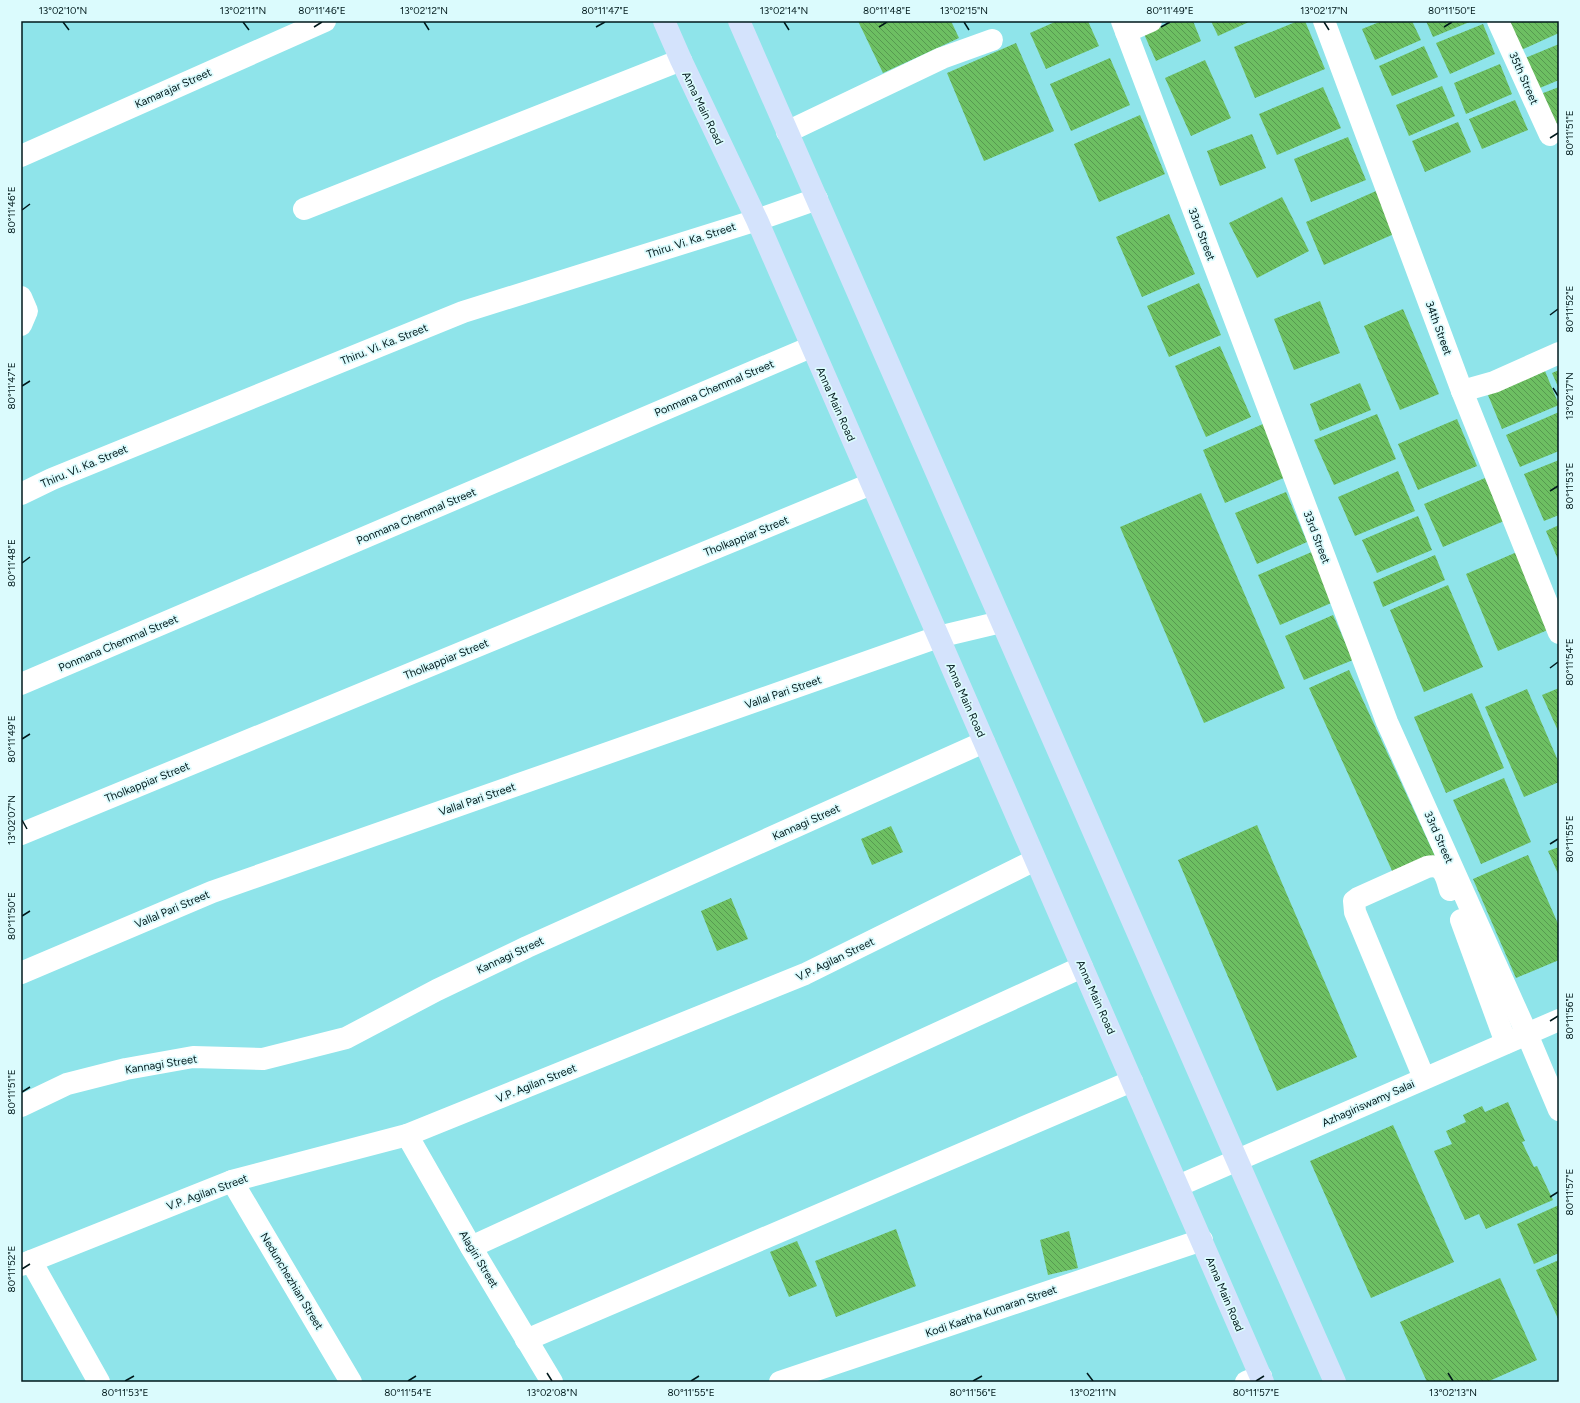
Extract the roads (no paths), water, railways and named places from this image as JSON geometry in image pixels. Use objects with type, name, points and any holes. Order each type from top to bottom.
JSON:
[{"type":"main road","name":"Anna Main Road","points":[[664,21],[757,220],[811,347],[1202,1240],[1257,1380]]},
{"type":"main road","points":[[739,21],[1335,1382]]},
{"type":"street","name":"Kamarajar Street","points":[[21,156],[325,21]]},
{"type":"street","points":[[1124,27],[1151,21]]},
{"type":"street","name":"34th Street","points":[[1324,21],[1462,391],[1559,633]]},
{"type":"street","name":"35th Street","points":[[1498,21],[1550,135]]},
{"type":"street","name":"33rd Street","points":[[1124,27],[1387,722],[1527,1034],[1559,1110]]},
{"type":"street","points":[[787,132],[942,58],[992,40]]},
{"type":"street","points":[[304,209],[681,60]]},
{"type":"street","name":"Thiru. Vi. Ka. Street","points":[[21,494],[52,478],[463,312],[757,220],[817,199]]},
{"type":"street","points":[[21,297],[27,311],[21,325]]},
{"type":"street","name":"Ponmana Chemmal Street","points":[[21,684],[811,347]]},
{"type":"street","points":[[1462,391],[1494,382],[1559,354]]},
{"type":"street","name":"Tholkappiar Street","points":[[21,834],[871,484]]},
{"type":"street","name":"Vallal Pari Street","points":[[21,973],[212,892],[938,637],[1001,622]]},
{"type":"street","name":"Kannagi Street","points":[[21,1106],[67,1084],[126,1070],[193,1057],[263,1059],[346,1038],[437,990],[527,947],[984,742]]},
{"type":"street","name":"V.P. Agilan Street","points":[[26,1263],[232,1181],[407,1135],[805,974],[1035,860]]},
{"type":"street","points":[[1424,1078],[1353,906],[1354,901],[1358,898],[1427,867],[1434,865],[1440,868],[1445,875],[1506,1043]]},
{"type":"street","points":[[471,1247],[1082,966]]},
{"type":"street","name":"Azhagiriswamy Salai","points":[[1178,1186],[1559,1020]]},
{"type":"street","points":[[526,1340],[1132,1081]]},
{"type":"street","name":"Alagiri Street","points":[[407,1135],[471,1247],[552,1382]]},
{"type":"street","name":"Nedunchezhian Street","points":[[232,1181],[351,1382]]},
{"type":"street","name":"Kodi Kaatha Kumaran Street","points":[[780,1382],[1202,1240]]},
{"type":"street","points":[[26,1263],[99,1382]]}]
